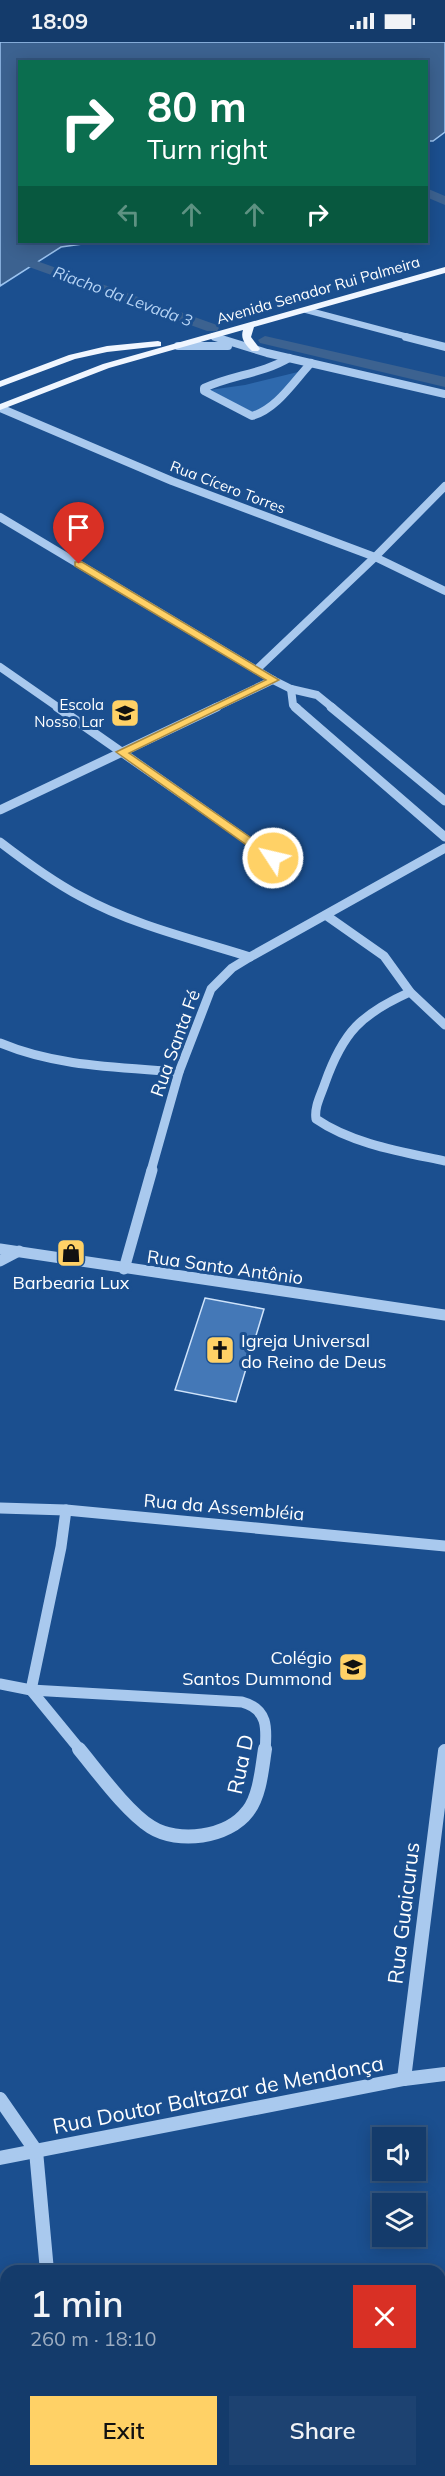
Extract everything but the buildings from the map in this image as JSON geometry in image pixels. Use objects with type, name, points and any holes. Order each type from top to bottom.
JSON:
[{"type":"main road","name":"Avenida Senador Rui Palmeira","points":[[0,408],[78,376],[445,270]]},
{"type":"main road","points":[[249,327],[245,333],[246,338],[255,349]]},
{"type":"main road","name":"Avenida Senador Rui Palmeira","points":[[0,384],[55,362],[91,352],[200,339]]},
{"type":"street","points":[[306,310],[445,347]]},
{"type":"street","points":[[213,336],[267,353]]},
{"type":"street","points":[[178,346],[212,344],[267,353],[445,394]]},
{"type":"street","points":[[289,358],[266,372],[217,383],[204,388],[204,391],[256,416],[271,406],[311,363]]},
{"type":"street","name":"Rua Cícero Torres","points":[[0,408],[172,481],[375,557],[445,591]]},
{"type":"street","points":[[256,670],[441,495],[445,486]]},
{"type":"street","points":[[0,517],[273,680],[291,689],[317,695],[445,801]]},
{"type":"street","points":[[0,667],[273,858]]},
{"type":"street","points":[[0,810],[273,680]]},
{"type":"street","points":[[291,689],[293,705],[445,837]]},
{"type":"street","points":[[0,842],[61,886],[127,917],[250,957]]},
{"type":"street","name":"Rua Santa Fé","points":[[124,1269],[179,1072],[212,989],[232,968],[250,957],[445,848]]},
{"type":"street","points":[[327,916],[384,956],[410,992],[445,1025]]},
{"type":"street","points":[[410,992],[382,1003],[362,1017],[348,1031],[338,1048],[315,1111],[316,1119],[322,1125],[342,1133],[445,1161]]},
{"type":"street","points":[[0,1043],[58,1061],[179,1072]]},
{"type":"street","points":[[0,1240],[19,1251]]},
{"type":"street","name":"Rua Santo Antônio","points":[[0,1249],[445,1315]]},
{"type":"street","points":[[0,1261],[19,1251]]},
{"type":"street","name":"Rua da Assembléia","points":[[0,1508],[66,1510],[445,1546]]},
{"type":"street","points":[[32,1690],[62,1547],[66,1510]]},
{"type":"street","name":"Rua D","points":[[0,1684],[32,1690],[233,1700],[252,1704],[259,1709],[268,1724],[258,1791],[249,1810],[234,1823],[218,1831],[189,1836],[166,1835],[151,1827],[93,1766],[32,1690]]},
{"type":"street","name":"Rua Guaicurus","points":[[404,2079],[445,1751]]},
{"type":"street","name":"Rua Doutor Baltazar de Mendonça","points":[[0,2158],[404,2079],[445,2074]]},
{"type":"street","points":[[0,2099],[36,2151],[46,2265]]},
{"type":"shaded area","points":[[0,42],[445,42],[445,132],[433,141],[428,141],[428,60],[18,60],[18,243],[90,243],[61,247],[0,286]]},
{"type":"shaded area","points":[[302,371],[260,416],[209,390],[245,385]]},
{"type":"waterway","points":[[428,193],[445,201]]},
{"type":"waterway","name":"Riacho da Levada 3","points":[[34,264],[212,328]]},
{"type":"waterway","name":"Riacho da Levada 3","points":[[265,340],[445,382]]},
{"type":"place","name":"Escola Nosso Lar","points":[[125,713]]},
{"type":"place","name":"Barbearia Lux","points":[[71,1253]]},
{"type":"place","name":"Igreja Universal do Reino de Deus","points":[[220,1350]]},
{"type":"place","name":"Colégio Santos Dummond","points":[[353,1667]]},
{"type":"route","points":[[79,564],[273,680],[122,752],[273,858]]}]
